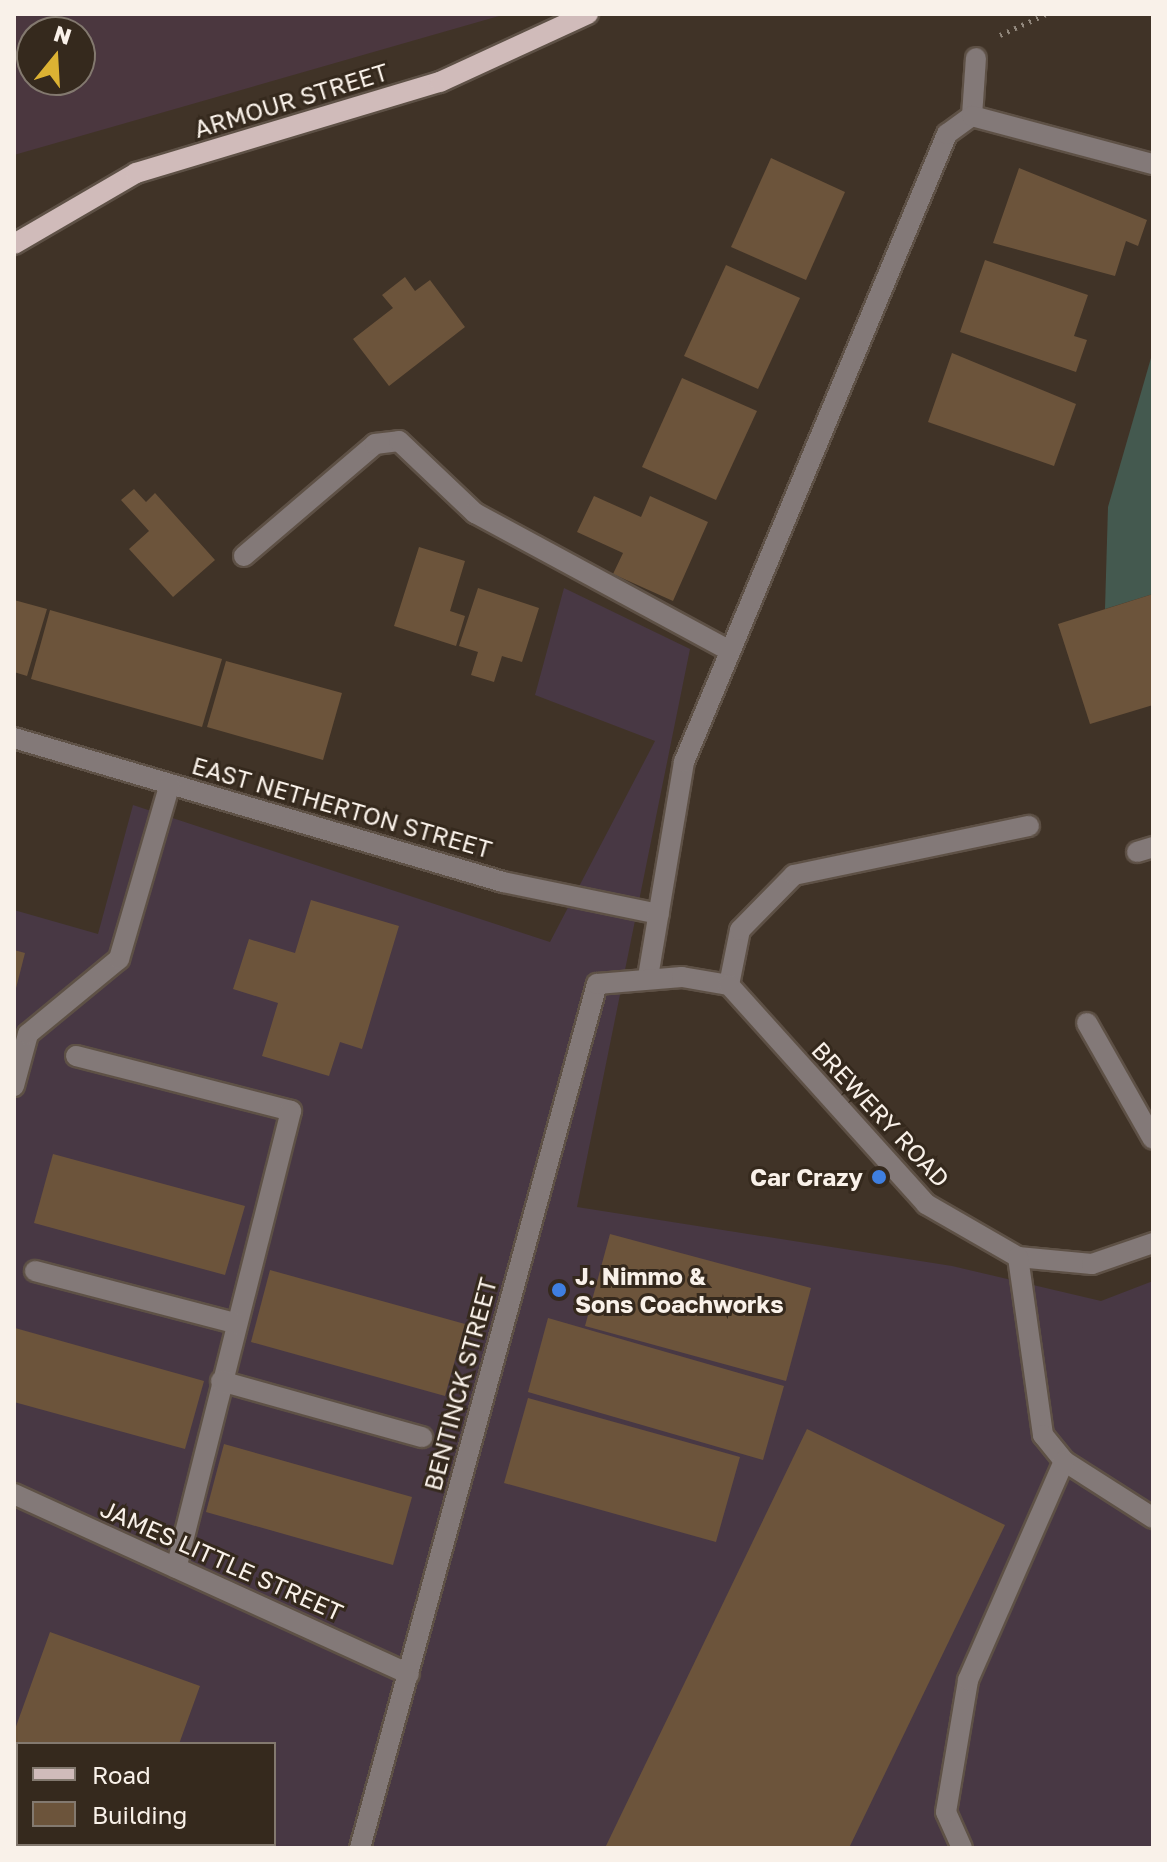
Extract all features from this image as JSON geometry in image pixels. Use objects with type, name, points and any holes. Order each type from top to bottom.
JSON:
[{"type":"main road","name":"ARMOUR STREET","points":[[14,244],[136,173],[440,82],[588,14]]},
{"type":"street","points":[[972,116],[976,58]]},
{"type":"street","points":[[972,116],[1153,164]]},
{"type":"street","points":[[972,116],[947,134],[684,762],[648,977],[729,985],[740,930],[794,875],[1029,826]]},
{"type":"street","points":[[244,556],[375,444],[399,441],[475,513],[730,651]]},
{"type":"street","name":"EAST NETHERTON STREET","points":[[14,738],[503,882],[659,914]]},
{"type":"street","points":[[14,1086],[28,1034],[119,959],[170,784]]},
{"type":"street","name":"BENTINCK STREET","points":[[360,1848],[582,1028],[597,984],[648,977]]},
{"type":"street","name":"BREWERY ROAD","points":[[729,985],[926,1204],[1018,1257]]},
{"type":"street","points":[[1087,1023],[1153,1139]]},
{"type":"street","points":[[76,1056],[291,1111],[235,1323],[176,1568]]},
{"type":"street","points":[[1153,1243],[1092,1264],[1018,1257],[1043,1435],[1064,1461],[1153,1518]]},
{"type":"street","points":[[35,1271],[235,1323]]},
{"type":"street","points":[[221,1381],[422,1437]]},
{"type":"street","points":[[962,1848],[946,1812],[968,1680],[1064,1461]]},
{"type":"street","name":"JAMES LITTLE STREET","points":[[14,1494],[409,1674]]},
{"type":"path","points":[[976,58],[1006,30],[1046,14]]},
{"type":"shaded area","points":[[14,14],[506,14],[14,155]]},
{"type":"shaded area","points":[[564,588],[690,649],[577,1207],[952,1266],[1101,1301],[1153,1281],[1153,1848],[14,1848],[14,910],[98,934],[133,805],[550,942],[655,741],[535,695]]},
{"type":"green space","points":[[1153,351],[1153,594],[1105,609],[1108,507]]},
{"type":"building","points":[[771,158],[845,192],[806,280],[731,247]]},
{"type":"building","points":[[1019,168],[1147,220],[1138,246],[1126,241],[1115,276],[993,243]]},
{"type":"building","points":[[985,260],[1088,295],[1074,336],[1087,340],[1076,372],[960,332]]},
{"type":"building","points":[[726,265],[800,298],[758,389],[684,356]]},
{"type":"building","points":[[405,277],[415,291],[430,280],[465,327],[389,386],[353,339],[393,308],[382,295]]},
{"type":"building","points":[[952,353],[1076,404],[1054,466],[928,422]]},
{"type":"building","points":[[682,378],[757,411],[716,500],[642,467]]},
{"type":"building","points":[[134,489],[146,502],[155,493],[215,560],[173,597],[129,549],[149,531],[121,500]]},
{"type":"building","points":[[594,496],[641,517],[650,496],[708,522],[673,601],[613,574],[623,553],[577,532]]},
{"type":"building","points":[[419,547],[465,561],[450,611],[465,616],[456,646],[394,626]]},
{"type":"building","points":[[478,588],[539,608],[522,662],[502,656],[494,682],[471,675],[478,652],[459,646]]},
{"type":"building","points":[[1153,594],[1153,705],[1090,724],[1058,624]]},
{"type":"building","points":[[14,600],[47,609],[27,676],[14,672]]},
{"type":"building","points":[[50,610],[222,659],[202,727],[31,679]]},
{"type":"building","points":[[226,661],[342,693],[323,760],[207,727]]},
{"type":"building","points":[[311,900],[399,926],[362,1049],[340,1042],[329,1076],[262,1056],[278,1003],[233,989],[249,939],[295,953]]},
{"type":"building","points":[[14,950],[25,953],[15,992],[14,992]]},
{"type":"building","points":[[53,1154],[245,1206],[225,1275],[34,1223]]},
{"type":"building","points":[[610,1234],[811,1288],[786,1381],[585,1326]]},
{"type":"building","points":[[270,1270],[465,1324],[445,1396],[251,1342]]},
{"type":"building","points":[[548,1318],[784,1386],[763,1460],[528,1392]]},
{"type":"building","points":[[15,1328],[204,1381],[185,1449],[14,1402]]},
{"type":"building","points":[[528,1398],[740,1457],[716,1542],[504,1483]]},
{"type":"building","points":[[807,1429],[1005,1525],[849,1848],[605,1848]]},
{"type":"building","points":[[224,1444],[412,1497],[393,1565],[206,1512]]},
{"type":"building","points":[[50,1632],[200,1686],[180,1742],[16,1742],[16,1769],[14,1732]]},
{"type":"place","name":"Car Crazy","points":[[879,1177]]},
{"type":"place","name":"J. Nimmo & Sons Coachworks","points":[[559,1290]]}]
